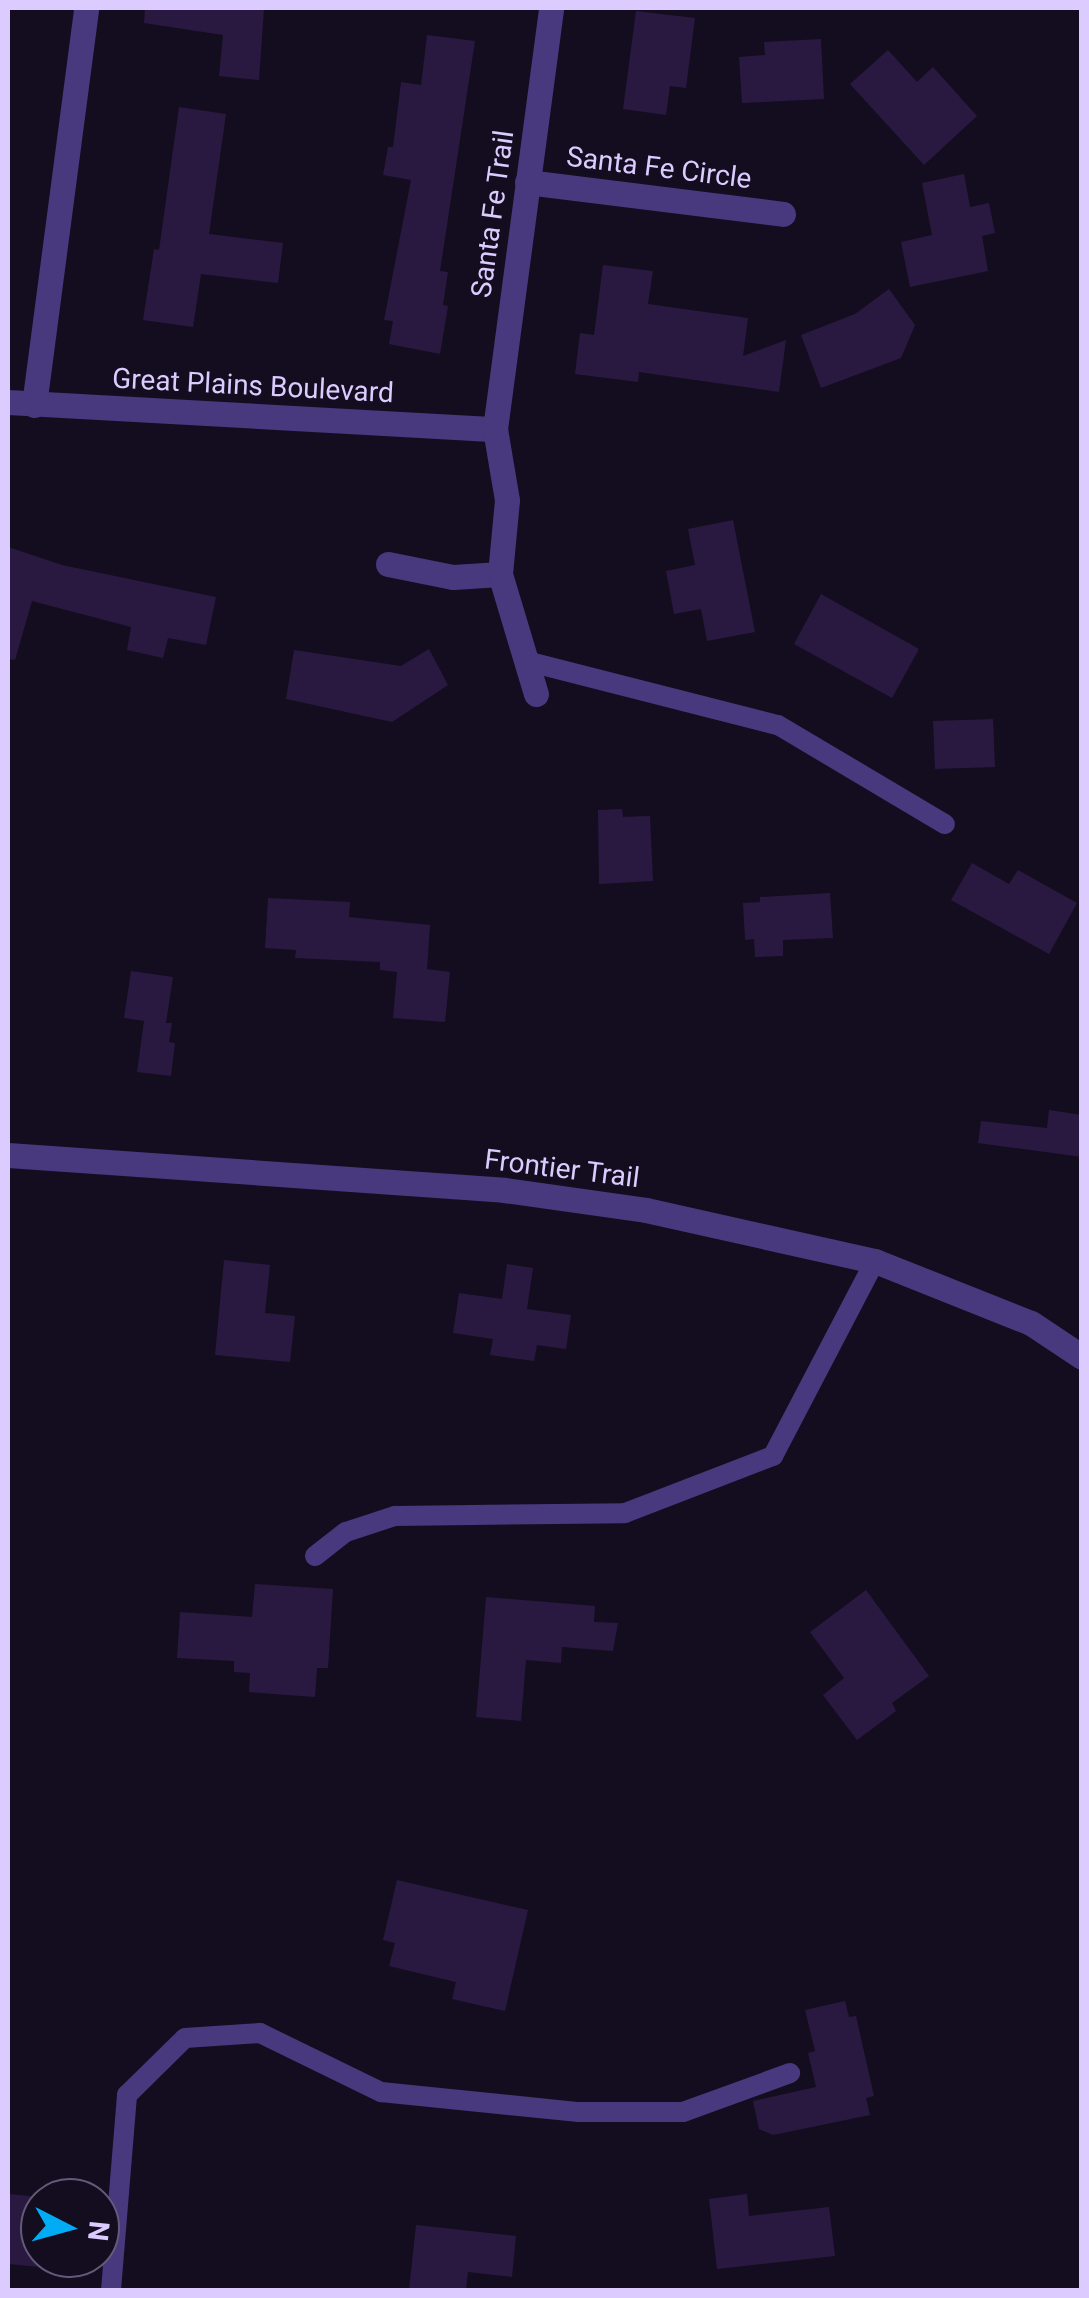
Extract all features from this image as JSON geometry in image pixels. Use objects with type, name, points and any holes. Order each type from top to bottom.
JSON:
[{"type":"street","points":[[34,405],[86,8]]},
{"type":"street","name":"Santa Fe Trail","points":[[500,574],[507,500],[495,429],[551,8]]},
{"type":"street","name":"Santa Fe Circle","points":[[528,182],[783,214]]},
{"type":"street","name":"Great Plains Boulevard","points":[[8,402],[495,429]]},
{"type":"street","points":[[388,564],[453,577],[500,574],[536,694]]},
{"type":"street","name":"Frontier Trail","points":[[8,1155],[504,1190],[646,1210],[875,1261],[1032,1323],[1082,1357]]},
{"type":"lane","points":[[526,662],[778,725],[946,824]]},
{"type":"lane","points":[[315,1556],[346,1532],[395,1516],[625,1513],[772,1456],[875,1261]]},
{"type":"lane","points":[[111,2290],[127,2095],[185,2038],[260,2033],[380,2092],[579,2112],[683,2112],[790,2073]]},
{"type":"building","points":[[145,8],[264,8],[259,80],[219,76],[223,35],[144,23]]},
{"type":"building","points":[[636,11],[695,18],[686,88],[670,86],[666,115],[623,109]]},
{"type":"building","points":[[427,35],[475,41],[440,271],[448,272],[443,305],[448,306],[440,354],[389,344],[393,321],[384,320],[411,180],[383,175],[388,147],[393,147],[401,82],[421,85]]},
{"type":"building","points":[[821,39],[824,99],[742,103],[739,57],[765,55],[764,42]]},
{"type":"building","points":[[888,50],[917,82],[933,67],[977,116],[924,165],[850,84]]},
{"type":"building","points":[[179,107],[226,114],[209,234],[283,243],[278,283],[201,274],[193,327],[143,320],[154,249],[159,250]]},
{"type":"building","points":[[964,174],[970,207],[989,203],[995,233],[982,236],[988,271],[910,287],[901,242],[932,235],[922,183]]},
{"type":"building","points":[[603,265],[653,271],[648,304],[748,318],[743,356],[786,340],[779,392],[639,372],[638,382],[575,374],[580,333],[594,335]]},
{"type":"building","points":[[889,289],[915,325],[901,358],[821,388],[801,335],[855,314]]},
{"type":"building","points":[[733,520],[755,632],[707,641],[701,609],[674,614],[666,571],[695,565],[688,529]]},
{"type":"building","points":[[8,547],[62,565],[216,597],[206,645],[168,638],[163,658],[127,650],[131,627],[32,601],[15,660],[8,659]]},
{"type":"building","points":[[821,594],[919,649],[892,698],[794,644]]},
{"type":"building","points":[[429,649],[448,685],[392,722],[286,699],[294,650],[401,666]]},
{"type":"building","points":[[993,719],[995,767],[935,769],[933,721]]},
{"type":"building","points":[[622,809],[623,817],[650,816],[653,881],[599,884],[598,810]]},
{"type":"building","points":[[972,863],[1009,884],[1018,870],[1077,903],[1049,954],[951,900]]},
{"type":"building","points":[[830,893],[833,938],[783,940],[783,956],[755,957],[754,939],[745,940],[743,903],[760,902],[760,897]]},
{"type":"building","points":[[268,898],[350,902],[349,917],[430,925],[427,969],[450,972],[445,1022],[393,1018],[397,972],[380,970],[380,962],[295,958],[296,950],[265,948]]},
{"type":"building","points":[[131,971],[173,977],[166,1023],[172,1023],[169,1042],[175,1043],[171,1076],[137,1072],[144,1021],[124,1018]]},
{"type":"building","points":[[1049,1110],[1082,1115],[1082,1157],[978,1143],[981,1121],[1047,1128]]},
{"type":"building","points":[[224,1260],[270,1265],[265,1313],[295,1316],[290,1362],[215,1355]]},
{"type":"building","points":[[507,1264],[533,1268],[527,1309],[571,1315],[566,1349],[537,1345],[534,1361],[490,1355],[493,1339],[453,1333],[459,1293],[502,1299]]},
{"type":"building","points":[[255,1584],[333,1589],[328,1668],[317,1668],[315,1697],[249,1692],[250,1673],[234,1672],[234,1661],[177,1658],[180,1612],[252,1617]]},
{"type":"building","points":[[866,1590],[929,1676],[892,1703],[896,1711],[857,1740],[823,1695],[844,1678],[810,1632]]},
{"type":"building","points":[[486,1597],[595,1606],[594,1622],[618,1623],[613,1651],[562,1647],[561,1663],[526,1660],[521,1721],[476,1717]]},
{"type":"building","points":[[397,1880],[528,1910],[505,2011],[452,1999],[456,1982],[389,1966],[395,1943],[383,1940]]},
{"type":"building","points":[[845,2001],[849,2017],[856,2016],[874,2096],[866,2098],[870,2115],[773,2135],[759,2129],[753,2101],[816,2087],[808,2053],[815,2051],[805,2010]]},
{"type":"building","points":[[8,2194],[20,2195],[20,2265],[8,2264]]},
{"type":"building","points":[[747,2194],[749,2216],[829,2207],[835,2256],[717,2269],[709,2199]]},
{"type":"building","points":[[416,2225],[516,2236],[512,2277],[468,2272],[466,2290],[409,2290]]}]
